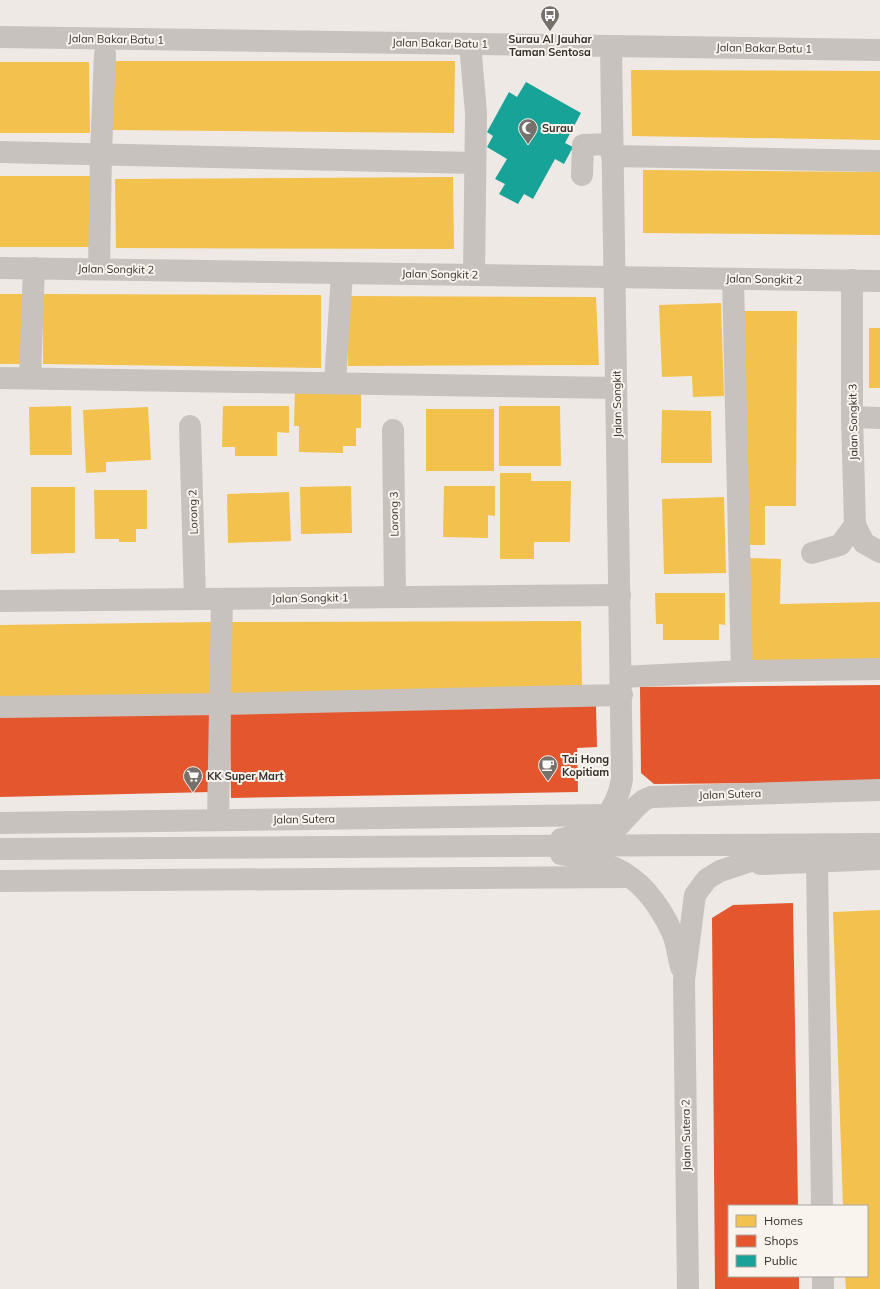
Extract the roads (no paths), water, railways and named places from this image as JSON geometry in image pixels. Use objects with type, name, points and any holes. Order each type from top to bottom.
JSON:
[{"type":"street","name":"Jalan Bakar Batu 1","points":[[0,37],[880,50]]},
{"type":"street","points":[[470,44],[476,113],[474,275]]},
{"type":"street","name":"Jalan Songkit","points":[[524,846],[565,838],[589,831],[598,826],[608,815],[617,799],[620,789],[622,762],[620,596],[611,46]]},
{"type":"street","points":[[99,269],[101,153],[105,54]]},
{"type":"street","points":[[582,175],[582,145],[612,150],[880,162]]},
{"type":"street","points":[[0,152],[101,153],[475,163]]},
{"type":"street","name":"Jalan Songkit 2","points":[[0,268],[880,281]]},
{"type":"street","points":[[30,378],[34,268]]},
{"type":"street","points":[[335,383],[342,273]]},
{"type":"street","points":[[733,279],[742,671]]},
{"type":"street","name":"Jalan Songkit 3","points":[[852,280],[852,417],[856,525],[864,543],[880,552]]},
{"type":"street","points":[[0,378],[616,388]]},
{"type":"street","points":[[852,417],[880,418]]},
{"type":"street","name":"Lorong 2","points":[[190,426],[195,599]]},
{"type":"street","name":"Lorong 3","points":[[393,430],[395,597]]},
{"type":"street","points":[[812,553],[840,546],[856,525]]},
{"type":"street","name":"Jalan Songkit 1","points":[[0,601],[620,596]]},
{"type":"street","points":[[218,820],[222,599]]},
{"type":"street","points":[[0,707],[220,704],[621,686],[742,671],[880,669]]},
{"type":"street","name":"Jalan Songkit","points":[[622,762],[628,777],[633,784],[642,792],[652,797]]},
{"type":"street","name":"Jalan Sutera","points":[[652,797],[880,790]]},
{"type":"street","points":[[600,846],[638,805],[644,800],[652,797]]},
{"type":"street","name":"Jalan Sutera","points":[[0,823],[608,815]]},
{"type":"street","points":[[0,849],[880,844]]},
{"type":"street","name":"Jalan Sutera 2","points":[[688,1289],[684,980],[695,895],[707,878],[720,871],[801,845]]},
{"type":"street","name":"Jalan Sutera 2","points":[[524,846],[614,868],[629,877],[658,906],[672,933],[684,980]]},
{"type":"street","points":[[152,848],[154,880]]},
{"type":"street","points":[[737,865],[880,859]]},
{"type":"street","points":[[817,862],[822,1205]]},
{"type":"street","points":[[0,880],[629,877]]},
{"type":"street","points":[[823,1277],[823,1289]]},
{"type":"place","name":"Surau Al Jauhar Taman Sentosa","points":[[550,32]]},
{"type":"place","name":"Surau","points":[[528,145]]},
{"type":"place","name":"Tai Hong Kopitiam","points":[[548,782]]},
{"type":"place","name":"KK Super Mart","points":[[193,793]]}]
